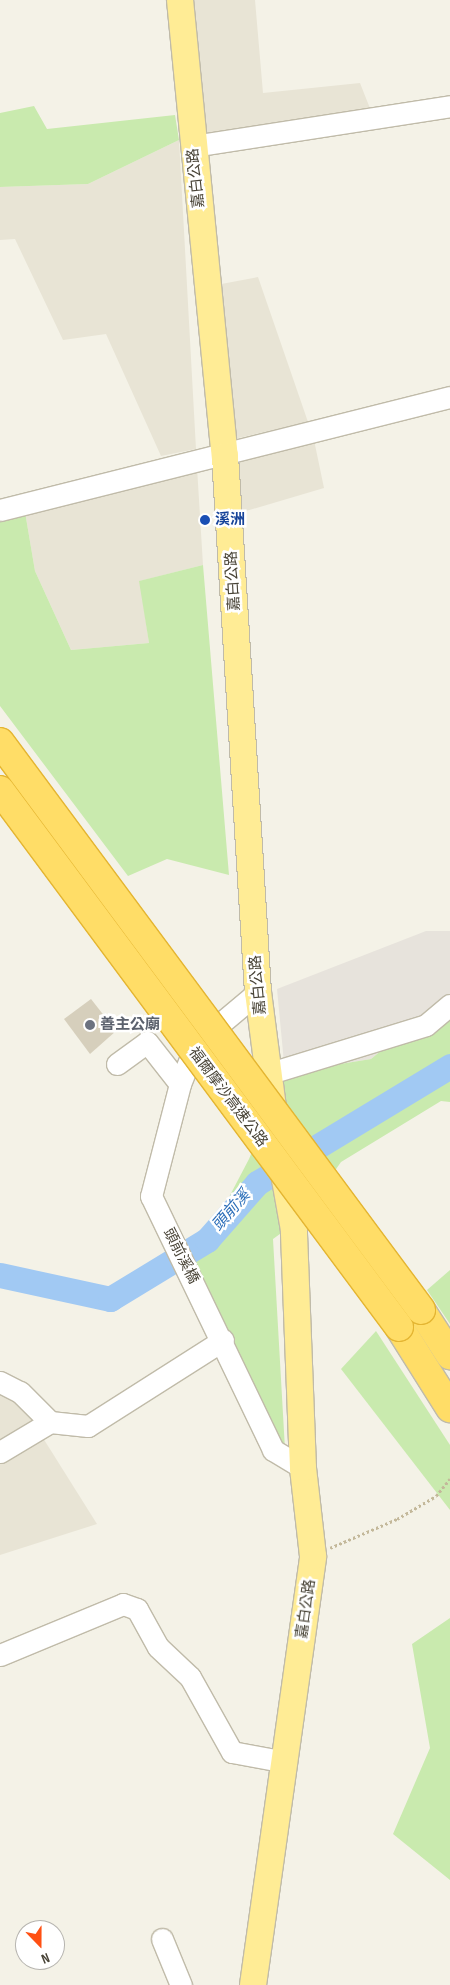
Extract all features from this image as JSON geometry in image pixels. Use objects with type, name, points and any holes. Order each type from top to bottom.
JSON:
[{"type":"highway","name":"福爾摩沙高速公路","points":[[0,742],[421,1310],[450,1355]]},
{"type":"highway","name":"福爾摩沙高速公路","points":[[0,790],[399,1328],[450,1408]]},
{"type":"main road","name":"嘉白公路","points":[[180,0],[225,456],[258,992],[267,1074],[294,1230],[303,1468],[313,1556],[286,1762],[253,1985]]},
{"type":"street","points":[[193,146],[450,106]]},
{"type":"street","points":[[0,510],[225,456],[450,397]]},
{"type":"street","name":"頭前溪橋","points":[[258,992],[196,1044],[180,1084],[150,1196],[223,1340],[273,1450],[303,1468]]},
{"type":"street","points":[[267,1074],[426,1025],[450,1005]]},
{"type":"street","points":[[117,1064],[148,1042],[180,1084]]},
{"type":"street","points":[[0,1452],[50,1422],[88,1426],[223,1340]]},
{"type":"street","points":[[0,1382],[20,1392],[50,1422]]},
{"type":"street","points":[[0,1655],[123,1604],[130,1606],[137,1609],[158,1647],[190,1677],[232,1752],[286,1762]]},
{"type":"street","points":[[162,1939],[181,1985]]},
{"type":"path","points":[[313,1556],[397,1519],[436,1496],[450,1479]]},
{"type":"shaded area","points":[[192,0],[255,0],[263,93],[360,83],[373,116],[204,147]]},
{"type":"shaded area","points":[[179,140],[196,449],[161,456],[106,334],[63,340],[15,239],[0,240],[0,187],[88,184]]},
{"type":"shaded area","points":[[258,277],[308,422],[225,441],[216,285]]},
{"type":"shaded area","points":[[314,440],[324,488],[229,516],[226,461]]},
{"type":"shaded area","points":[[197,467],[203,565],[140,581],[149,643],[71,650],[35,571],[24,506]]},
{"type":"shaded area","points":[[426,931],[450,931],[450,994],[371,1059],[285,1073],[277,989]]},
{"type":"shaded area","points":[[0,1386],[16,1395],[97,1524],[0,1555]]},
{"type":"green space","points":[[34,106],[47,129],[175,115],[179,140],[88,184],[0,187],[0,113]]},
{"type":"green space","points":[[24,506],[35,571],[71,650],[149,643],[139,581],[203,565],[229,875],[167,859],[128,876],[0,706],[0,512]]},
{"type":"green space","points":[[450,994],[450,1102],[441,1101],[341,1162],[302,1218],[273,1239],[285,1449],[194,1264],[249,1159],[285,1073],[371,1059]]},
{"type":"green space","points":[[450,1270],[450,1324],[427,1290]]},
{"type":"green space","points":[[376,1331],[450,1445],[450,1510],[341,1369]]},
{"type":"green space","points":[[450,1618],[450,1880],[393,1834],[430,1748],[412,1644]]},
{"type":"building","name":"善主公廟","points":[[91,999],[116,1031],[90,1054],[64,1019]]},
{"type":"waterway","name":"頭前溪","points":[[0,1275],[110,1299],[207,1240],[257,1183],[450,1066]]},
{"type":"place","name":"溪洲","points":[[205,520]]},
{"type":"place","name":"善主公廟","points":[[90,1025]]}]
